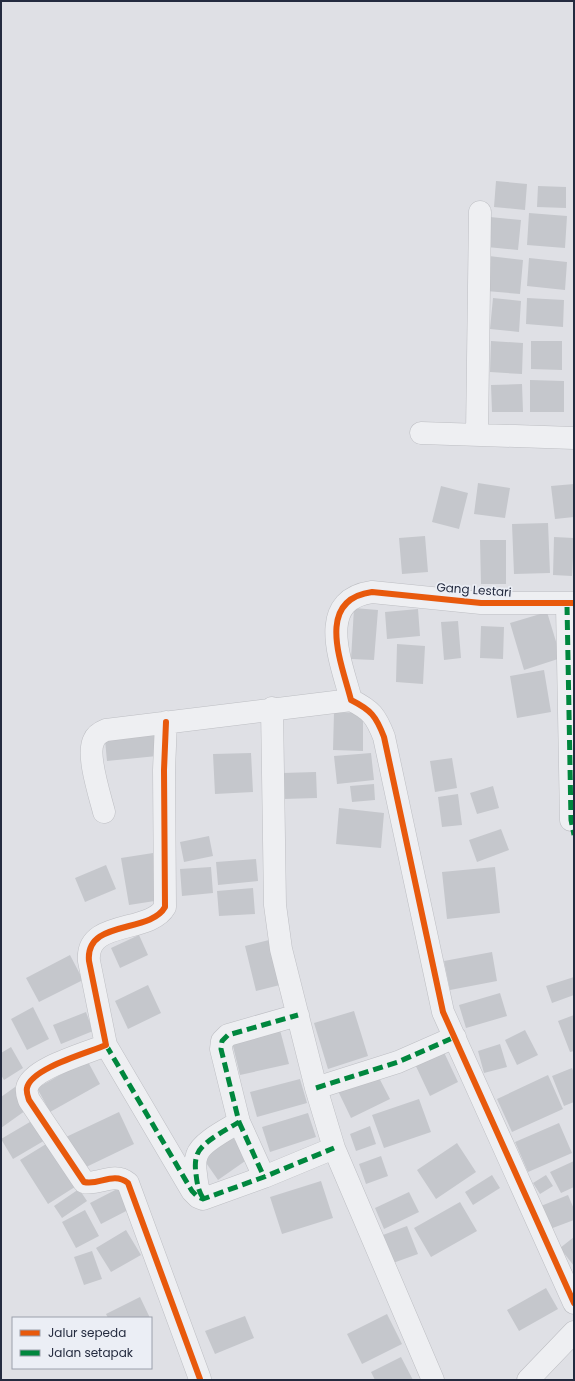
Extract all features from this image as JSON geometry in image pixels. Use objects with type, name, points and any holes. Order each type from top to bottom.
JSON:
[{"type":"street","points":[[477,434],[480,212]]},
{"type":"street","points":[[421,432],[574,438]]},
{"type":"street","name":"Gang Lestari","points":[[351,700],[336,649],[336,633],[340,612],[351,598],[360,594],[372,592],[481,603],[570,604]]},
{"type":"street","points":[[570,604],[571,820]]},
{"type":"street","points":[[104,812],[93,760],[92,744],[94,739],[106,730],[272,708],[351,700],[366,707],[377,719],[384,737],[443,1012],[574,1303]]},
{"type":"street","points":[[272,708],[275,897],[277,929],[316,1088],[334,1148],[433,1380]]},
{"type":"street","points":[[166,722],[164,770],[165,907],[161,914],[154,919],[116,929],[98,938],[91,944],[88,952],[106,1045],[192,1191],[198,1197],[203,1199],[264,1177],[334,1148]]},
{"type":"street","points":[[264,1177],[239,1122],[221,1049],[222,1041],[228,1035],[298,1015]]},
{"type":"street","points":[[316,1088],[398,1062],[455,1037]]},
{"type":"street","points":[[106,1045],[42,1070],[30,1081],[26,1089],[30,1100],[84,1182],[90,1184],[114,1177],[122,1178],[128,1183],[200,1379]]},
{"type":"street","points":[[203,1199],[198,1190],[196,1180],[197,1154],[201,1148],[219,1134],[239,1122]]},
{"type":"street","points":[[528,1380],[574,1332]]},
{"type":"building","points":[[496,181],[527,184],[525,210],[494,207]]},
{"type":"building","points":[[538,186],[566,187],[566,208],[537,207]]},
{"type":"building","points":[[529,213],[567,216],[565,248],[527,245]]},
{"type":"building","points":[[490,217],[521,220],[518,250],[487,247]]},
{"type":"building","points":[[489,256],[523,260],[520,294],[486,291]]},
{"type":"building","points":[[529,258],[567,262],[565,290],[527,286]]},
{"type":"building","points":[[493,298],[521,301],[519,332],[490,329]]},
{"type":"building","points":[[527,298],[564,300],[563,327],[526,324]]},
{"type":"building","points":[[491,341],[523,343],[522,374],[490,372]]},
{"type":"building","points":[[531,341],[562,341],[562,370],[531,369]]},
{"type":"building","points":[[530,380],[564,381],[564,412],[530,412]]},
{"type":"building","points":[[522,384],[523,412],[492,412],[491,385]]},
{"type":"building","points":[[478,483],[510,488],[505,518],[474,514]]},
{"type":"building","points":[[574,484],[574,517],[555,519],[551,486]]},
{"type":"building","points":[[441,486],[468,493],[459,529],[432,522]]},
{"type":"building","points":[[548,523],[550,573],[514,574],[512,524]]},
{"type":"building","points":[[425,536],[428,572],[402,574],[399,538]]},
{"type":"building","points":[[554,537],[574,538],[572,576],[553,575]]},
{"type":"building","points":[[480,540],[506,540],[506,584],[481,584]]},
{"type":"building","points":[[354,608],[378,610],[374,660],[351,659]]},
{"type":"building","points":[[418,609],[420,636],[387,639],[385,612]]},
{"type":"building","points":[[547,612],[561,658],[524,670],[510,623]]},
{"type":"building","points":[[458,621],[461,658],[444,660],[441,622]]},
{"type":"building","points":[[481,626],[504,627],[503,659],[480,658]]},
{"type":"building","points":[[397,644],[425,646],[423,684],[396,682]]},
{"type":"building","points":[[544,670],[551,712],[517,718],[510,676]]},
{"type":"building","points":[[334,712],[363,713],[363,751],[333,750]]},
{"type":"building","points":[[155,735],[157,756],[107,761],[105,740]]},
{"type":"building","points":[[251,753],[253,792],[215,794],[213,754]]},
{"type":"building","points":[[371,753],[374,780],[337,784],[334,756]]},
{"type":"building","points":[[452,758],[457,788],[435,792],[430,761]]},
{"type":"building","points":[[316,772],[317,798],[283,799],[282,773]]},
{"type":"building","points":[[374,784],[375,800],[352,802],[350,786]]},
{"type":"building","points":[[493,786],[499,808],[477,814],[470,793]]},
{"type":"building","points":[[458,794],[462,825],[442,827],[438,797]]},
{"type":"building","points":[[339,808],[384,813],[381,848],[336,844]]},
{"type":"building","points":[[501,829],[509,850],[477,862],[469,840]]},
{"type":"building","points":[[209,836],[213,856],[184,862],[180,842]]},
{"type":"building","points":[[153,853],[161,900],[129,905],[121,858]]},
{"type":"building","points":[[256,859],[258,881],[218,885],[216,862]]},
{"type":"building","points":[[106,865],[116,889],[85,902],[75,878]]},
{"type":"building","points":[[211,867],[213,893],[182,896],[180,869]]},
{"type":"building","points":[[495,867],[500,913],[447,919],[442,872]]},
{"type":"building","points":[[253,888],[255,914],[219,916],[217,891]]},
{"type":"building","points":[[139,935],[148,955],[120,968],[111,948]]},
{"type":"building","points":[[269,940],[280,985],[256,991],[245,946]]},
{"type":"building","points":[[492,952],[497,981],[450,990],[444,961]]},
{"type":"building","points":[[70,955],[83,980],[39,1002],[26,978]]},
{"type":"building","points":[[574,977],[574,995],[552,1003],[546,986]]},
{"type":"building","points":[[148,985],[161,1013],[128,1029],[115,1001]]},
{"type":"building","points":[[500,993],[507,1016],[466,1028],[459,1005]]},
{"type":"building","points":[[33,1007],[49,1039],[27,1050],[11,1019]]},
{"type":"building","points":[[354,1011],[368,1056],[328,1069],[314,1023]]},
{"type":"building","points":[[86,1012],[93,1031],[61,1044],[53,1025]]},
{"type":"building","points":[[574,1015],[574,1051],[570,1052],[558,1021]]},
{"type":"building","points":[[280,1030],[289,1064],[240,1075],[232,1042]]},
{"type":"building","points":[[525,1030],[538,1055],[517,1065],[505,1040]]},
{"type":"building","points":[[500,1044],[507,1067],[484,1073],[478,1051]]},
{"type":"building","points":[[441,1046],[458,1082],[430,1096],[413,1060]]},
{"type":"building","points":[[11,1047],[23,1068],[4,1080],[1,1075],[1,1053]]},
{"type":"building","points":[[87,1060],[100,1084],[50,1112],[37,1088]]},
{"type":"building","points":[[572,1068],[574,1073],[574,1102],[564,1106],[552,1076]]},
{"type":"building","points":[[376,1072],[390,1099],[351,1118],[338,1091]]},
{"type":"building","points":[[548,1075],[563,1109],[512,1132],[497,1099]]},
{"type":"building","points":[[300,1079],[307,1103],[257,1117],[250,1092]]},
{"type":"building","points":[[15,1087],[29,1108],[1,1128],[1,1097]]},
{"type":"building","points":[[419,1099],[431,1132],[384,1148],[372,1115]]},
{"type":"building","points":[[119,1112],[134,1144],[82,1169],[66,1137]]},
{"type":"building","points":[[308,1113],[316,1137],[270,1152],[262,1127]]},
{"type":"building","points":[[35,1119],[47,1139],[13,1159],[1,1139]]},
{"type":"building","points":[[559,1123],[572,1153],[528,1172],[515,1142]]},
{"type":"building","points":[[370,1126],[376,1144],[356,1151],[350,1134]]},
{"type":"building","points":[[232,1136],[248,1159],[218,1180],[202,1157]]},
{"type":"building","points":[[51,1141],[78,1185],[48,1204],[20,1160]]},
{"type":"building","points":[[457,1143],[476,1172],[436,1199],[417,1170]]},
{"type":"building","points":[[381,1156],[388,1176],[366,1184],[359,1164]]},
{"type":"building","points":[[574,1161],[574,1187],[561,1193],[550,1172]]},
{"type":"building","points":[[492,1175],[500,1188],[473,1205],[465,1192]]},
{"type":"building","points":[[546,1175],[553,1186],[540,1194],[533,1183]]},
{"type":"building","points":[[321,1181],[333,1218],[282,1234],[270,1197]]},
{"type":"building","points":[[121,1187],[132,1208],[101,1224],[90,1203]]},
{"type":"building","points":[[79,1189],[87,1201],[62,1218],[54,1206]]},
{"type":"building","points":[[409,1192],[419,1212],[384,1229],[375,1208]]},
{"type":"building","points":[[568,1195],[574,1209],[574,1220],[550,1229],[541,1206]]},
{"type":"building","points":[[460,1202],[477,1231],[431,1257],[414,1228]]},
{"type":"building","points":[[85,1210],[99,1236],[76,1248],[62,1222]]},
{"type":"building","points":[[407,1226],[418,1254],[393,1263],[383,1235]]},
{"type":"building","points":[[126,1230],[141,1255],[111,1272],[96,1248]]},
{"type":"building","points":[[574,1237],[574,1266],[560,1248]]},
{"type":"building","points":[[92,1251],[102,1279],[84,1285],[74,1257]]},
{"type":"building","points":[[546,1288],[558,1309],[519,1331],[507,1310]]},
{"type":"building","points":[[140,1297],[150,1317],[108,1317],[106,1314]]},
{"type":"building","points":[[387,1314],[402,1344],[362,1364],[347,1334]]},
{"type":"building","points":[[245,1316],[254,1338],[215,1354],[205,1331]]},
{"type":"building","points":[[401,1357],[413,1380],[375,1380],[371,1372]]},
{"type":"marked path","points":[[567,605],[571,820],[574,835]]},
{"type":"marked path","points":[[203,1198],[199,1189],[195,1167],[197,1155],[209,1141],[239,1122],[221,1049],[222,1041],[228,1035],[298,1015]]},
{"type":"marked path","points":[[316,1088],[398,1062],[455,1037]]},
{"type":"marked path","points":[[106,1045],[192,1191],[198,1197],[203,1199],[264,1177],[334,1148]]},
{"type":"marked path","points":[[239,1122],[264,1177]]},
{"type":"cycle path","points":[[574,603],[481,603],[372,592],[354,597],[343,607],[337,620],[336,636],[338,652],[351,700],[372,714],[384,737],[443,1012],[574,1303]]},
{"type":"cycle path","points":[[166,722],[164,770],[165,907],[157,915],[146,921],[120,928],[97,939],[91,948],[89,961],[106,1045],[61,1062],[38,1074],[27,1088],[27,1094],[29,1100],[84,1182],[90,1183],[117,1178],[128,1183],[200,1379]]}]
